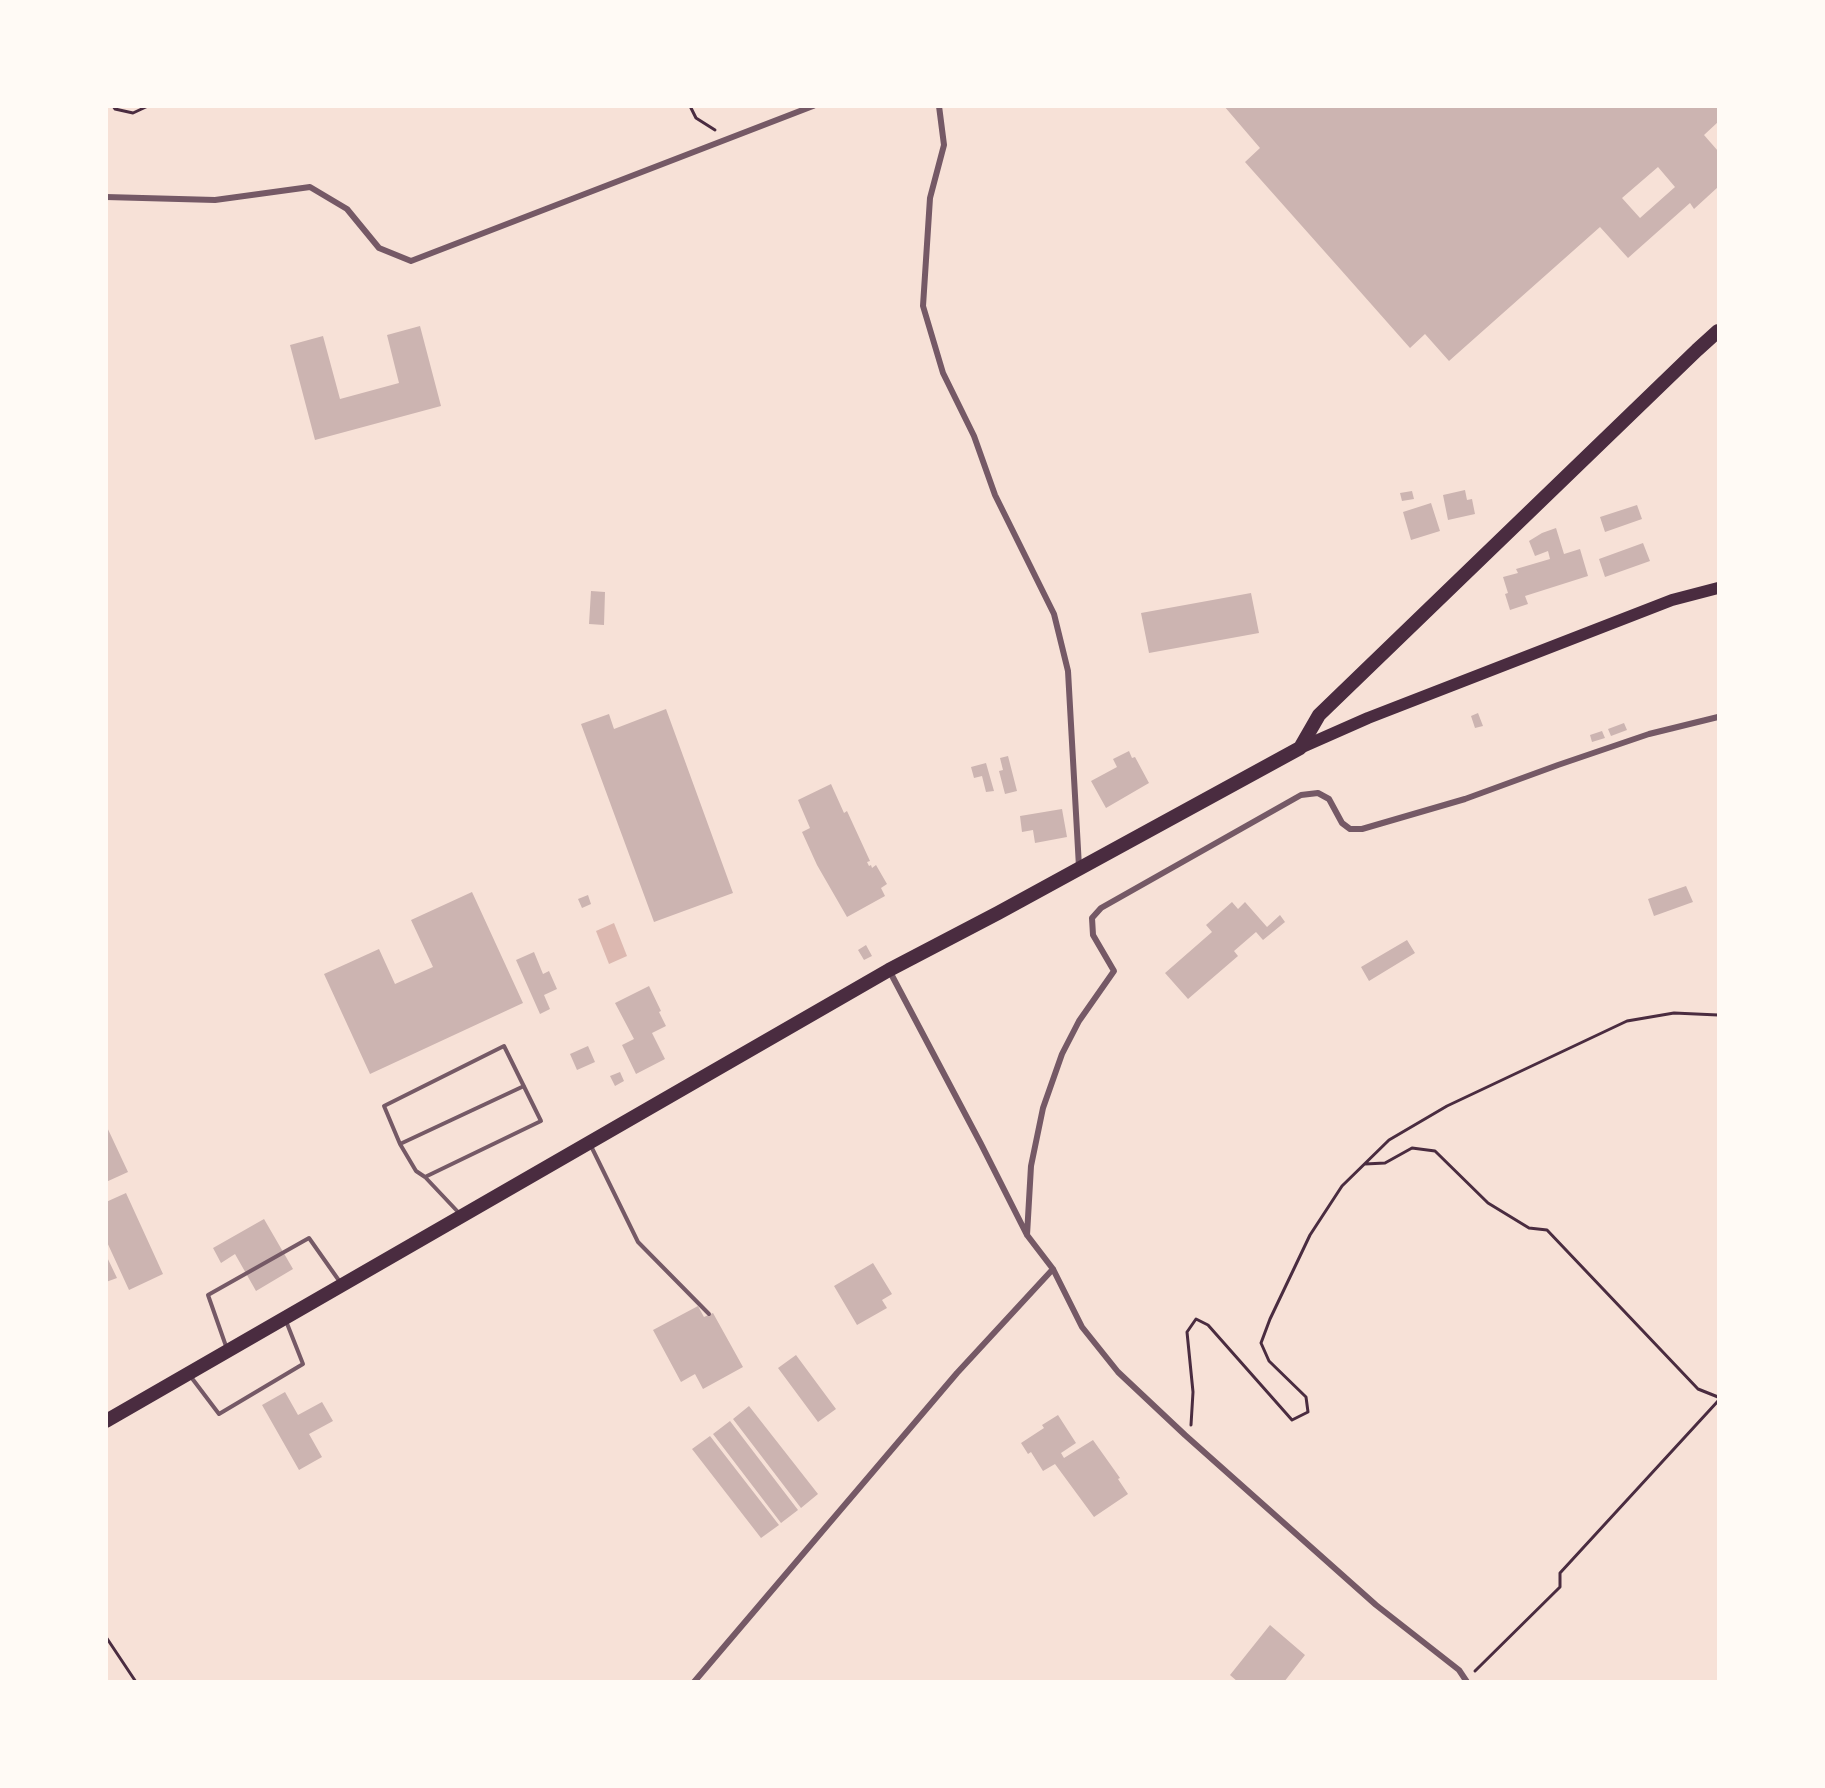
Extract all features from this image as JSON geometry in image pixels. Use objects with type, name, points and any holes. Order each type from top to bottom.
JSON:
[{"type":"main road","points":[[1300,748],[1319,715],[1671,374],[1719,331]]},
{"type":"main road","points":[[107,1421],[889,970],[1300,748],[1368,718],[1662,604],[1719,588]]},
{"type":"street","points":[[106,197],[215,200],[310,187],[347,209],[379,249],[411,261],[813,106]]},
{"type":"street","points":[[939,106],[944,145],[930,198],[923,306],[943,373],[974,436],[995,495],[1054,614],[1068,671],[1079,867]]},
{"type":"street","points":[[1027,1234],[1031,1166],[1043,1108],[1062,1054],[1085,1012],[1114,971],[1093,935],[1092,918],[1101,908],[1302,795],[1318,793],[1329,799],[1342,823],[1350,829],[1362,829],[1465,799],[1650,734],[1719,717]]},
{"type":"street","points":[[889,970],[1027,1234],[1053,1269],[1082,1328],[1118,1372],[1185,1435],[1376,1605],[1459,1670],[1466,1681]]},
{"type":"street","points":[[694,1682],[957,1373],[1053,1269]]},
{"type":"lane","points":[[425,1177],[541,1120],[504,1046],[384,1106],[400,1144],[416,1171],[425,1177],[462,1216]]},
{"type":"lane","points":[[400,1144],[524,1086]]},
{"type":"lane","points":[[590,1143],[638,1242],[709,1314]]},
{"type":"lane","points":[[228,1351],[208,1294],[309,1238],[342,1285]]},
{"type":"lane","points":[[188,1374],[219,1414],[303,1364],[285,1318]]},
{"type":"path","points":[[113,106],[115,110],[133,112],[148,106]]},
{"type":"path","points":[[690,106],[696,118],[730,139]]},
{"type":"path","points":[[1185,1435],[1193,1422],[1193,1392],[1187,1332],[1196,1319],[1208,1325],[1292,1420],[1308,1412],[1306,1397],[1269,1361],[1261,1343],[1310,1235],[1342,1186],[1389,1140],[1447,1106],[1627,1021],[1674,1013],[1719,1015]]},
{"type":"path","points":[[1365,1164],[1385,1163],[1412,1148],[1435,1151],[1488,1203],[1529,1228],[1548,1230],[1698,1389],[1719,1399],[1560,1573],[1560,1587],[1466,1681]]},
{"type":"path","points":[[106,1637],[136,1682]]},
{"type":"shaded area","points":[[614,923],[627,956],[609,964],[596,931]]},
{"type":"building","points":[[1224,106],[1718,106],[1718,122],[1704,135],[1718,151],[1718,187],[1694,209],[1690,203],[1628,258],[1600,227],[1449,361],[1425,334],[1410,348],[1245,162],[1260,148]],"holes":[[[1658,167],[1675,187],[1640,218],[1622,198]]]},
{"type":"building","points":[[420,326],[441,406],[315,440],[290,345],[323,336],[340,399],[399,383],[387,335]]},
{"type":"building","points":[[1465,490],[1467,500],[1472,499],[1475,514],[1448,520],[1443,495]]},
{"type":"building","points":[[1412,491],[1414,499],[1402,501],[1400,493]]},
{"type":"building","points":[[1431,503],[1440,531],[1411,540],[1403,512]]},
{"type":"building","points":[[1637,505],[1642,519],[1605,532],[1600,517]]},
{"type":"building","points":[[1556,528],[1564,554],[1580,549],[1588,576],[1525,596],[1528,604],[1510,610],[1503,577],[1518,573],[1516,569],[1550,559],[1548,551],[1535,556],[1529,541]]},
{"type":"building","points":[[1643,543],[1650,561],[1605,577],[1599,559]]},
{"type":"building","points":[[591,591],[605,592],[604,625],[589,624]]},
{"type":"building","points":[[1251,593],[1259,633],[1149,653],[1141,613]]},
{"type":"building","points":[[666,709],[733,893],[654,922],[581,724],[609,714],[614,729]]},
{"type":"building","points":[[1478,713],[1483,726],[1475,728],[1471,716]]},
{"type":"building","points":[[1624,723],[1627,730],[1611,736],[1608,729]]},
{"type":"building","points":[[1602,731],[1605,738],[1592,742],[1590,735]]},
{"type":"building","points":[[1129,751],[1132,758],[1135,757],[1149,783],[1106,808],[1091,781],[1117,767],[1113,759]]},
{"type":"building","points":[[1008,756],[1017,791],[1005,794],[999,771],[1003,770],[1000,758]]},
{"type":"building","points":[[986,763],[994,791],[986,792],[982,776],[974,778],[971,767]]},
{"type":"building","points":[[831,784],[844,813],[847,811],[870,861],[867,862],[869,866],[871,865],[872,868],[876,865],[887,884],[881,888],[885,896],[847,917],[817,865],[802,832],[810,828],[798,800]]},
{"type":"building","points":[[1062,809],[1067,837],[1035,843],[1033,830],[1022,832],[1020,816]]},
{"type":"building","points":[[1686,886],[1693,902],[1654,916],[1648,899]]},
{"type":"building","points":[[472,892],[523,1003],[370,1074],[324,974],[379,949],[395,984],[433,967],[411,920]]},
{"type":"building","points":[[588,895],[591,904],[582,908],[578,899]]},
{"type":"building","points":[[1232,902],[1238,909],[1245,902],[1267,927],[1280,915],[1285,922],[1263,940],[1256,932],[1234,951],[1238,956],[1188,999],[1165,973],[1212,932],[1206,925]]},
{"type":"building","points":[[1407,940],[1415,953],[1369,981],[1361,967]]},
{"type":"building","points":[[866,945],[872,956],[864,960],[858,950]]},
{"type":"building","points":[[534,952],[543,974],[549,971],[557,989],[544,995],[550,1009],[540,1014],[516,960]]},
{"type":"building","points":[[649,986],[666,1026],[652,1033],[665,1059],[636,1074],[622,1045],[634,1039],[615,1003]]},
{"type":"building","points":[[588,1046],[595,1062],[577,1070],[570,1054]]},
{"type":"building","points":[[620,1072],[624,1081],[615,1086],[610,1076]]},
{"type":"building","points":[[106,1125],[128,1172],[106,1182]]},
{"type":"building","points":[[126,1193],[163,1274],[129,1290],[106,1240],[106,1202]]},
{"type":"building","points":[[264,1219],[293,1269],[256,1291],[235,1254],[221,1263],[213,1248]]},
{"type":"building","points":[[106,1255],[117,1278],[106,1282]]},
{"type":"building","points":[[873,1263],[892,1294],[882,1300],[887,1308],[857,1325],[834,1286]]},
{"type":"building","points":[[698,1306],[704,1317],[713,1313],[743,1367],[703,1389],[695,1374],[681,1382],[653,1330]]},
{"type":"building","points":[[796,1355],[836,1409],[818,1422],[778,1368]]},
{"type":"building","points":[[285,1392],[298,1415],[322,1402],[333,1421],[309,1434],[322,1457],[299,1470],[262,1405]]},
{"type":"building","points":[[749,1406],[818,1494],[801,1508],[733,1419]]},
{"type":"building","points":[[1058,1415],[1076,1443],[1061,1453],[1064,1458],[1093,1440],[1120,1478],[1118,1479],[1128,1494],[1094,1517],[1055,1464],[1043,1471],[1031,1452],[1028,1454],[1021,1443],[1044,1428],[1042,1425]]},
{"type":"building","points":[[730,1421],[798,1510],[781,1523],[713,1434]]},
{"type":"building","points":[[710,1436],[779,1525],[761,1538],[692,1449]]},
{"type":"building","points":[[1270,1625],[1305,1655],[1284,1682],[1238,1682],[1230,1675]]}]
